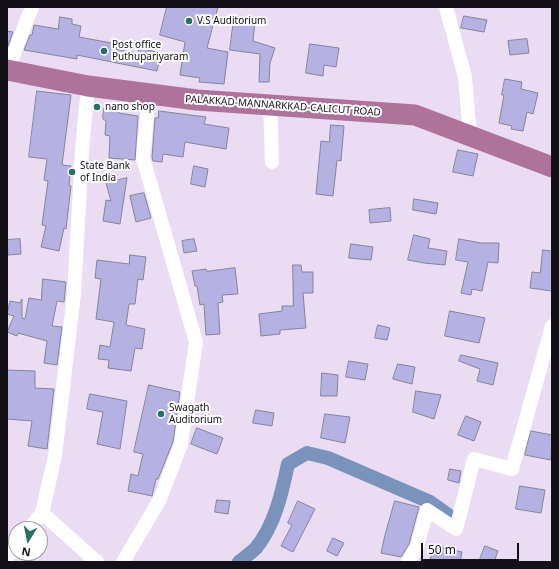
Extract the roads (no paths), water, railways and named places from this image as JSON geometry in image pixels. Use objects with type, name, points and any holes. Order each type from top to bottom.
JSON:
[{"type":"highway","name":"PALAKKAD-MANNARKKAD-CALICUT ROAD","points":[[8,70],[88,86],[149,95],[198,100],[415,115],[552,167]]},
{"type":"street","points":[[8,70],[32,7]]},
{"type":"street","points":[[446,7],[465,77],[470,136]]},
{"type":"street","points":[[35,521],[42,512],[55,456],[74,294],[82,150],[88,86]]},
{"type":"street","points":[[123,562],[160,499],[180,444],[196,342],[143,158],[149,95]]},
{"type":"street","points":[[270,105],[272,162]]},
{"type":"street","points":[[408,562],[417,547],[427,510],[456,529],[474,459],[512,469],[552,326]]},
{"type":"street","points":[[42,512],[97,562]]},
{"type":"waterway","points":[[239,562],[250,554],[263,539],[277,508],[288,464],[307,453],[328,458],[430,502],[455,520]]},
{"type":"place","name":"V.S Auditorium","points":[[189,21]]},
{"type":"place","name":"Post office Puthupariyaram","points":[[104,51]]},
{"type":"place","name":"nano shop","points":[[97,107]]},
{"type":"place","name":"State Bank of India","points":[[72,172]]},
{"type":"place","name":"Swagath Auditorium","points":[[161,414]]}]
